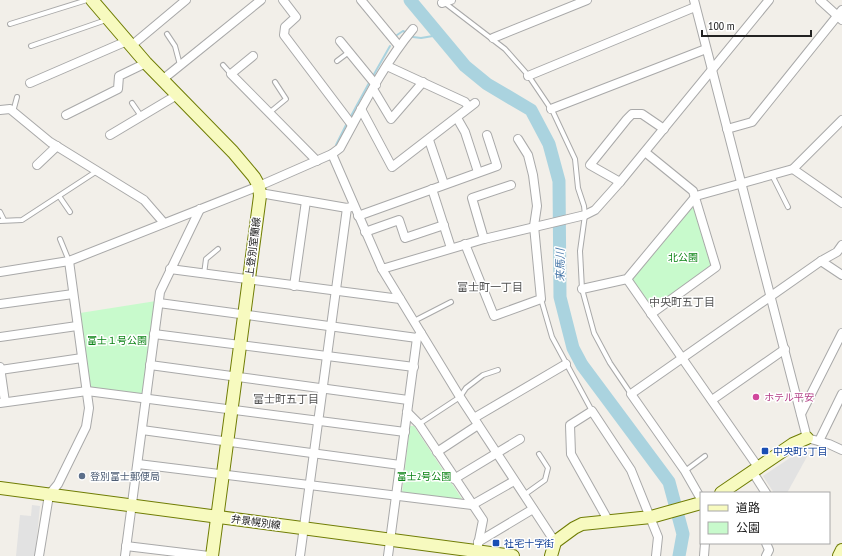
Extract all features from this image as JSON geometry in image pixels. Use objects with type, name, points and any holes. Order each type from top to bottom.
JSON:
[{"type":"main road","points":[[92,0],[146,63],[233,152],[260,189]]},
{"type":"main road","name":"上登別室蘭線","points":[[212,556],[245,315],[260,189]]},
{"type":"main road","points":[[722,492],[794,444],[813,439]]},
{"type":"main road","name":"弁景幌別線","points":[[0,488],[218,516],[304,529],[477,550],[513,556]]},
{"type":"main road","points":[[551,556],[555,542],[582,524],[655,516],[699,503]]},
{"type":"main road","points":[[839,556],[842,550]]},
{"type":"street","points":[[30,82],[129,43],[186,0]]},
{"type":"street","points":[[162,80],[260,0]]},
{"type":"street","points":[[283,0],[296,17],[285,27],[284,35],[352,125]]},
{"type":"street","points":[[361,0],[399,46]]},
{"type":"street","points":[[493,38],[587,0]]},
{"type":"street","points":[[382,269],[465,244],[585,215],[595,210],[664,129],[768,0]]},
{"type":"street","points":[[727,129],[752,122],[840,15],[820,0]]},
{"type":"street","points":[[528,76],[695,3],[801,414],[813,439],[842,450]]},
{"type":"street","points":[[0,272],[68,261],[200,209],[260,189],[332,154],[340,148],[399,46],[413,29]]},
{"type":"street","points":[[340,41],[375,87],[391,119],[423,82]]},
{"type":"street","points":[[551,109],[706,49]]},
{"type":"street","points":[[254,56],[231,74],[317,161]]},
{"type":"street","points":[[66,115],[118,89],[120,76],[146,63]]},
{"type":"street","points":[[362,109],[392,167],[429,140],[472,105],[387,66]]},
{"type":"street","points":[[110,135],[177,95]]},
{"type":"street","points":[[0,110],[10,109],[57,146],[144,200],[164,223]]},
{"type":"street","points":[[620,182],[590,165],[627,119],[632,114],[642,114],[664,129]]},
{"type":"street","points":[[457,118],[465,132],[478,172]]},
{"type":"street","points":[[582,289],[627,279],[696,196],[793,169],[842,120]]},
{"type":"street","points":[[358,216],[497,166],[487,135]]},
{"type":"street","points":[[465,244],[494,316],[541,299],[537,206],[533,175],[528,155],[518,139]]},
{"type":"street","points":[[429,140],[444,184]]},
{"type":"street","points":[[37,165],[57,146]]},
{"type":"street","points":[[644,152],[693,191],[696,196],[716,266],[651,314]]},
{"type":"street","points":[[332,154],[350,207],[358,216],[382,269],[413,321],[419,335],[555,542]]},
{"type":"street","points":[[793,169],[842,203]]},
{"type":"street","points":[[484,239],[472,198],[511,185]]},
{"type":"street","points":[[260,189],[306,201],[350,207]]},
{"type":"street","points":[[432,189],[451,248]]},
{"type":"street","points":[[294,286],[306,201]]},
{"type":"street","points":[[300,556],[331,326],[350,207]]},
{"type":"street","points":[[125,556],[160,292],[200,209]]},
{"type":"street","points":[[365,232],[399,220],[405,238],[444,225]]},
{"type":"street","points":[[699,503],[685,471],[631,394],[821,261],[837,252],[842,245]]},
{"type":"street","points":[[40,556],[49,495],[58,484],[86,428],[89,408],[68,261]]},
{"type":"street","points":[[821,261],[842,275]]},
{"type":"street","points":[[170,269],[336,292],[400,299]]},
{"type":"street","points":[[627,279],[712,400],[755,469],[766,492]]},
{"type":"street","points":[[0,304],[73,294]]},
{"type":"street","points":[[159,303],[331,326],[419,335]]},
{"type":"street","points":[[0,337],[77,326]]},
{"type":"street","points":[[801,414],[842,332]]},
{"type":"street","points":[[154,334],[414,367]]},
{"type":"street","points":[[388,556],[408,400],[419,335]]},
{"type":"street","points":[[712,400],[785,349]]},
{"type":"street","points":[[82,358],[0,369],[3,402],[87,391],[405,432]]},
{"type":"street","points":[[437,452],[476,421],[566,364]]},
{"type":"street","points":[[150,365],[408,400]]},
{"type":"street","points":[[813,439],[842,394]]},
{"type":"street","points":[[608,520],[572,454],[570,425],[592,411],[631,470],[655,516],[658,537],[656,556]]},
{"type":"street","points":[[407,412],[419,424],[454,479],[483,520],[477,550]]},
{"type":"street","points":[[142,430],[400,465]]},
{"type":"street","points":[[454,479],[520,439]]},
{"type":"street","points":[[138,464],[223,473],[472,505],[514,481]]},
{"type":"street","points":[[477,550],[533,509]]},
{"type":"street","points":[[704,556],[705,544]]},
{"type":"street","points":[[766,544],[769,550],[766,556]]},
{"type":"street","points":[[126,546],[209,556]]},
{"type":"lane","points":[[10,24],[87,0]]},
{"type":"lane","points":[[444,1],[493,38],[528,76],[551,109],[575,159],[578,188],[585,215],[580,251],[582,289],[594,333],[610,363],[631,394]]},
{"type":"lane","points":[[31,46],[109,19]]},
{"type":"lane","points":[[167,34],[175,46],[180,66]]},
{"type":"lane","points":[[337,61],[349,52]]},
{"type":"lane","points":[[223,65],[231,74]]},
{"type":"lane","points":[[269,113],[286,100],[275,82]]},
{"type":"lane","points":[[13,112],[17,97]]},
{"type":"lane","points":[[132,103],[141,116]]},
{"type":"lane","points":[[0,212],[2,221],[22,220],[97,171]]},
{"type":"lane","points":[[772,175],[788,207]]},
{"type":"lane","points":[[59,196],[70,212]]},
{"type":"lane","points":[[60,240],[68,261]]},
{"type":"lane","points":[[204,274],[206,258],[218,249]]},
{"type":"lane","points":[[541,299],[552,337],[592,411]]},
{"type":"lane","points":[[413,321],[451,302]]},
{"type":"lane","points":[[419,424],[460,397],[466,388],[483,375],[498,370]]},
{"type":"lane","points":[[524,495],[545,480],[548,468],[539,454]]},
{"type":"lane","points":[[685,471],[705,456]]},
{"type":"green space","name":"北公園","points":[[692,208],[695,208],[711,265],[653,308],[632,280]]},
{"type":"green space","name":"富士１号公園","points":[[156,301],[142,394],[90,388],[80,313]]},
{"type":"green space","name":"富士2号公園","points":[[410,426],[414,426],[464,502],[402,493]]},
{"type":"shaded area","points":[[809,453],[788,492],[773,492],[763,476],[790,458]]},
{"type":"shaded area","points":[[32,505],[40,506],[35,556],[16,556],[20,515],[31,516]]},
{"type":"waterway","name":"来馬川","points":[[410,0],[465,66],[487,84],[531,110],[549,144],[559,181],[560,297],[573,348],[582,365],[669,482],[683,534],[679,556]]},
{"type":"waterway","points":[[397,35],[403,31],[407,33]]},
{"type":"waterway","points":[[413,37],[421,38],[439,35]]},
{"type":"waterway","points":[[373,76],[390,46]]},
{"type":"waterway","points":[[351,116],[369,83]]},
{"type":"waterway","points":[[336,145],[346,125]]},
{"type":"place","name":"ホテル平安","points":[[756,397]]},
{"type":"place","name":"中央町5丁目","points":[[765,451]]},
{"type":"place","name":"登別富士郵便局","points":[[82,476]]},
{"type":"place","name":"社宅十字街","points":[[496,543]]},
{"type":"district","name":"富士町一丁目","points":[[490,287]]},
{"type":"district","name":"中央町五丁目","points":[[682,302]]},
{"type":"district","name":"富士町五丁目","points":[[286,399]]}]
